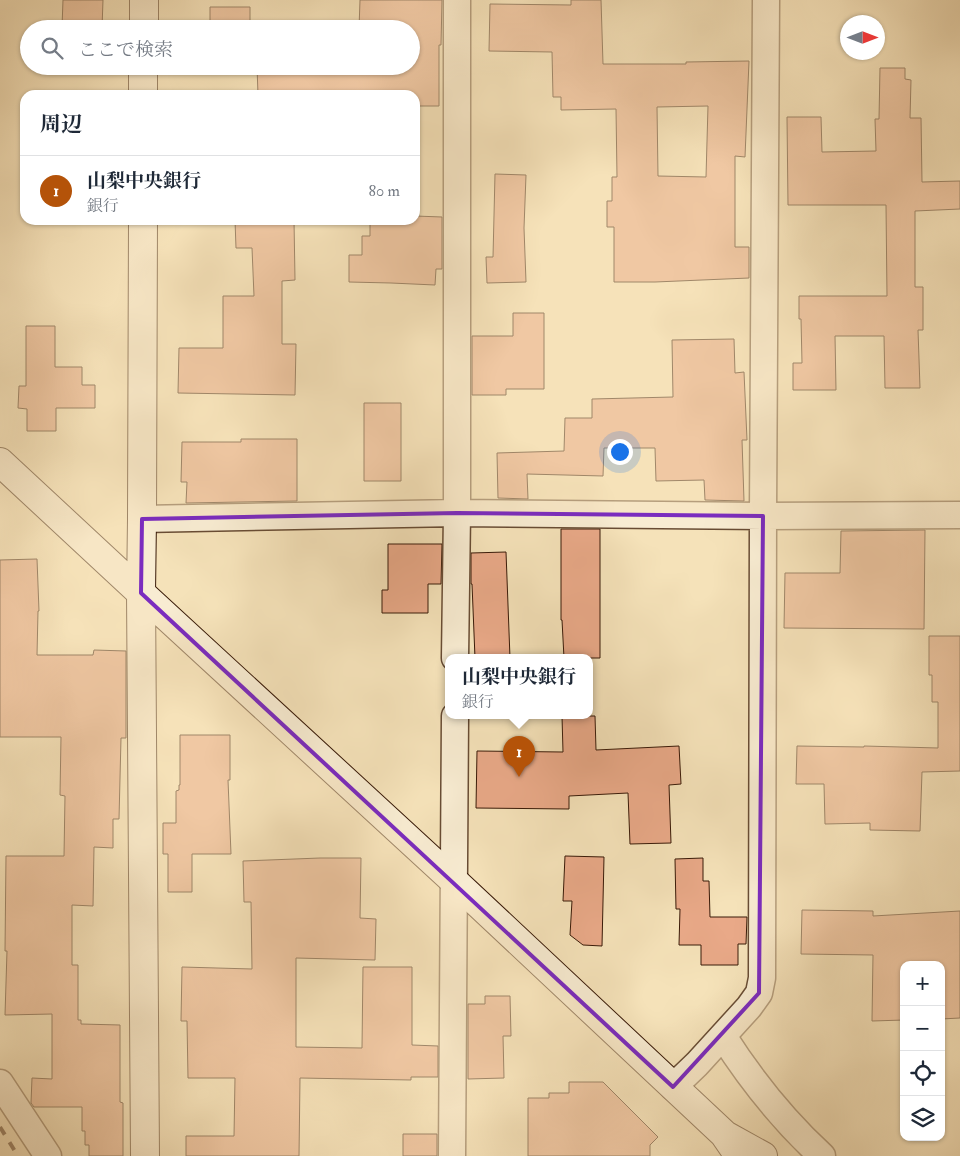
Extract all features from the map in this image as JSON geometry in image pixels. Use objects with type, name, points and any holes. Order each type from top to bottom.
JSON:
[{"type":"street","points":[[144,0],[144,20]]},
{"type":"street","points":[[455,654],[457,513],[457,0]]},
{"type":"street","points":[[673,1087],[697,1064],[749,1007],[759,993],[762,978],[766,0]]},
{"type":"street","points":[[143,90],[144,75]]},
{"type":"street","points":[[143,225],[141,593],[145,1156]]},
{"type":"street","points":[[0,462],[453,880],[724,1134],[739,1156]]},
{"type":"street","points":[[142,519],[457,513],[763,516],[960,514]]},
{"type":"street","points":[[452,1156],[454,719]]},
{"type":"street","points":[[723,1036],[743,1067],[766,1095],[807,1142],[822,1156]]},
{"type":"street","points":[[0,1083],[48,1156]]},
{"type":"street","points":[[724,1134],[763,1156]]},
{"type":"highlighted area","points":[[457,513],[763,516],[759,993],[673,1087],[141,593],[142,519]]},
{"type":"building","points":[[63,0],[103,0],[102,20],[62,20]]},
{"type":"building","points":[[360,0],[442,0],[441,45],[439,45],[439,106],[420,106],[420,90],[258,90],[257,75],[420,75],[420,20],[359,20]]},
{"type":"building","points":[[571,0],[601,0],[603,64],[686,64],[686,62],[749,61],[745,157],[735,156],[735,247],[749,247],[749,278],[614,282],[614,227],[607,227],[607,201],[612,201],[612,177],[617,177],[616,109],[561,110],[561,97],[553,97],[552,52],[489,51],[490,4],[571,5]],"holes":[[[708,106],[706,177],[658,176],[657,107]]]},
{"type":"building","points":[[210,7],[250,7],[250,20],[210,20]]},
{"type":"building","points":[[880,68],[905,68],[905,79],[911,80],[910,118],[921,118],[922,182],[960,181],[960,209],[915,211],[915,287],[923,287],[923,330],[918,330],[920,388],[885,388],[884,336],[835,336],[836,390],[793,390],[793,363],[802,363],[799,296],[887,296],[886,205],[788,205],[787,117],[821,117],[822,152],[876,151],[875,119],[879,119]]},
{"type":"building","points":[[495,174],[526,175],[524,228],[526,282],[487,283],[486,257],[493,257]]},
{"type":"building","points":[[420,216],[442,217],[442,269],[436,269],[435,285],[349,282],[349,255],[362,255],[362,236],[370,236],[370,225],[420,225]]},
{"type":"building","points":[[235,225],[294,225],[295,280],[282,281],[282,344],[296,344],[295,395],[178,393],[179,348],[223,348],[223,296],[254,296],[252,248],[236,248]]},
{"type":"building","points":[[513,313],[544,313],[544,389],[506,389],[506,395],[472,395],[472,336],[513,336]]},
{"type":"building","points":[[26,326],[55,326],[55,367],[82,367],[82,385],[95,385],[95,408],[56,408],[56,431],[27,431],[27,409],[18,408],[19,386],[26,386]]},
{"type":"building","points":[[734,339],[735,373],[744,372],[747,440],[742,440],[744,501],[705,500],[704,480],[656,481],[655,448],[604,448],[603,476],[527,474],[528,499],[498,498],[497,453],[564,451],[565,418],[592,418],[592,399],[673,397],[672,340]]},
{"type":"building","points":[[364,403],[401,403],[401,481],[364,481]]},
{"type":"building","points":[[241,439],[297,439],[297,501],[186,503],[187,482],[181,482],[182,442],[241,442]]},
{"type":"building","points":[[561,529],[600,529],[600,658],[593,658],[593,654],[564,654],[561,620]]},
{"type":"building","points":[[925,530],[924,629],[784,628],[785,573],[840,573],[841,531]]},
{"type":"building","points":[[388,544],[442,544],[441,584],[428,584],[428,613],[382,613],[382,590],[388,590]]},
{"type":"building","points":[[506,552],[510,654],[475,654],[471,553]]},
{"type":"building","points":[[37,559],[39,611],[37,655],[93,655],[94,650],[126,651],[126,738],[121,738],[119,819],[113,819],[113,848],[94,847],[93,906],[72,905],[72,965],[78,965],[78,1020],[81,1020],[81,1024],[120,1025],[120,1102],[123,1103],[123,1156],[89,1156],[89,1145],[85,1145],[85,1131],[82,1131],[82,1107],[34,1107],[31,1103],[32,1078],[52,1079],[52,1014],[5,1015],[7,951],[5,951],[6,856],[64,856],[65,796],[60,795],[61,737],[0,737],[0,560]]},
{"type":"building","points":[[929,636],[960,636],[960,771],[922,772],[920,831],[870,830],[870,823],[825,824],[824,784],[796,784],[797,746],[938,748],[938,702],[932,702],[932,675],[929,675]]},
{"type":"building","points":[[593,716],[595,716],[596,750],[679,746],[681,784],[669,785],[671,843],[630,844],[628,793],[569,796],[569,809],[476,808],[477,751],[563,752],[562,719],[593,719]]},
{"type":"building","points":[[180,735],[230,735],[230,780],[228,780],[231,854],[192,854],[192,892],[168,892],[168,854],[163,854],[163,823],[176,823],[176,791],[179,790],[180,785]]},
{"type":"building","points":[[565,856],[604,857],[602,946],[583,945],[570,935],[572,901],[563,901]]},
{"type":"building","points":[[361,858],[360,918],[376,919],[375,960],[296,958],[296,1047],[362,1048],[363,967],[412,967],[412,1045],[438,1046],[438,1077],[411,1077],[411,1080],[300,1078],[299,1156],[186,1156],[186,1136],[234,1136],[235,1078],[188,1078],[187,1021],[181,1021],[182,967],[252,969],[251,902],[244,902],[243,861]]},
{"type":"building","points":[[703,858],[703,881],[709,881],[710,917],[747,917],[746,944],[738,944],[738,965],[701,965],[701,945],[679,945],[680,909],[676,909],[675,859]]},
{"type":"building","points":[[802,910],[873,911],[873,916],[960,911],[960,1018],[945,1019],[945,961],[900,961],[900,1020],[872,1021],[873,955],[801,954]]},
{"type":"building","points":[[485,996],[510,996],[511,1036],[503,1036],[504,1078],[468,1079],[468,1004],[485,1004]]},
{"type":"building","points":[[569,1082],[603,1082],[658,1137],[650,1145],[650,1156],[528,1156],[528,1098],[549,1098],[549,1093],[569,1093]]},
{"type":"building","points":[[403,1134],[437,1134],[437,1156],[403,1156]]},
{"type":"railway","points":[[0,1127],[18,1156]]},
{"type":"place","name":"山梨中央銀行","points":[[519,777]]}]
